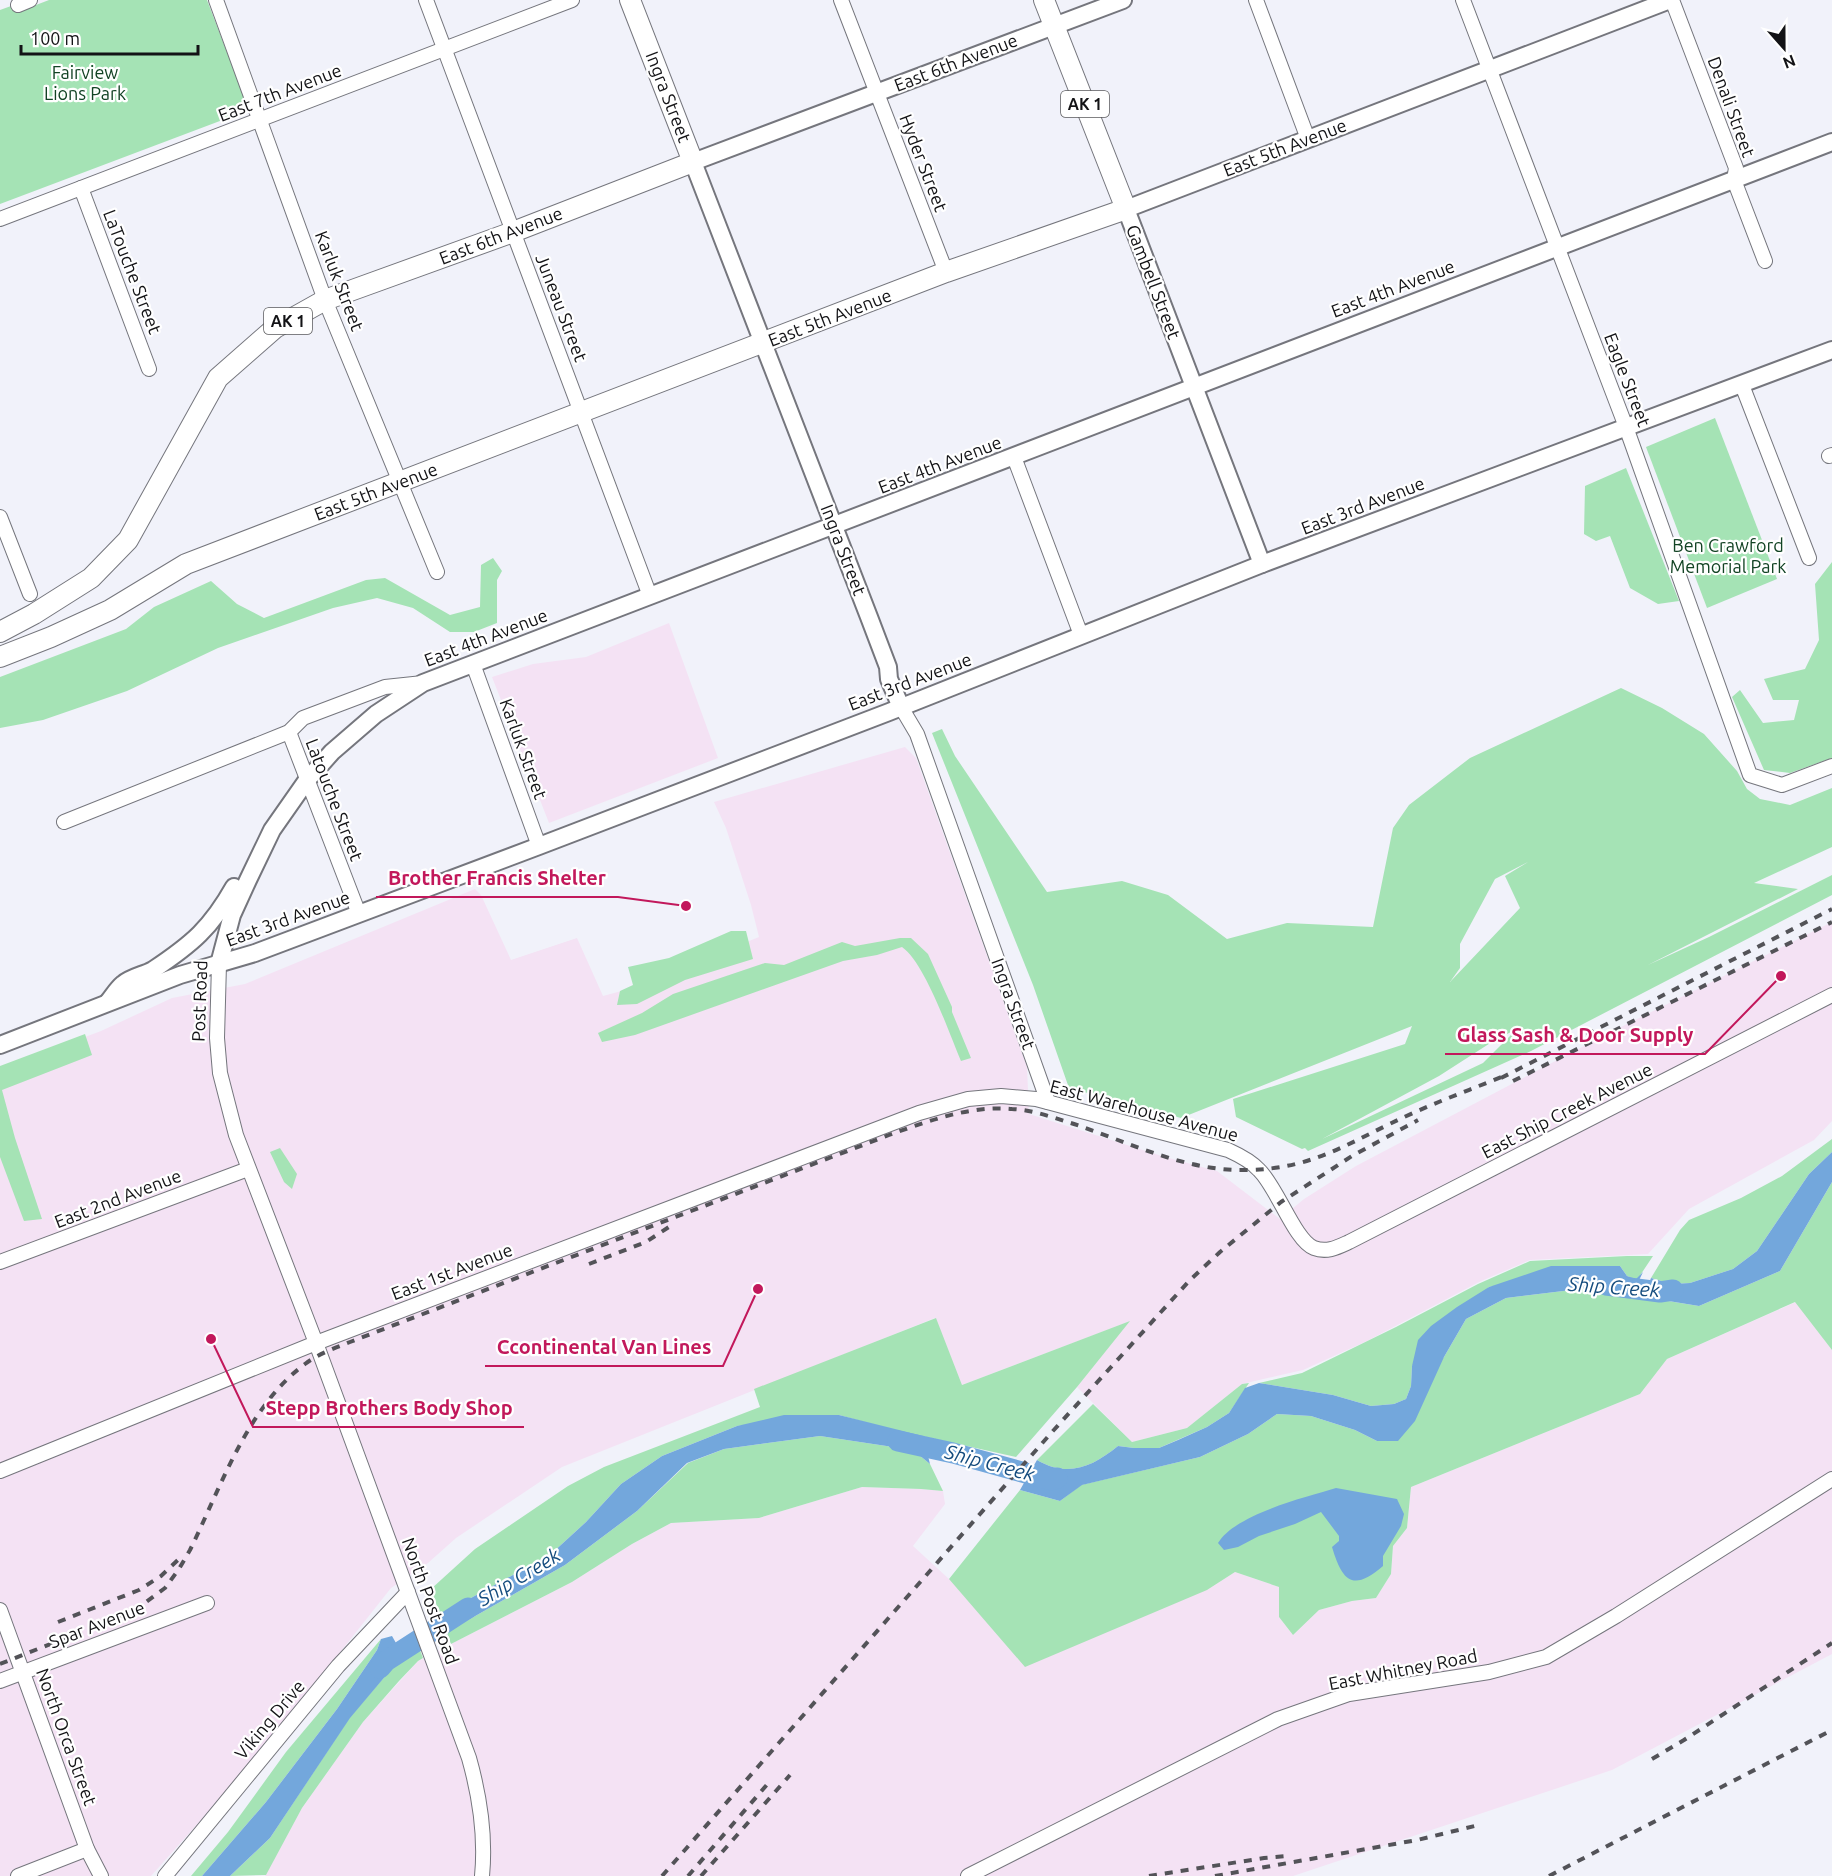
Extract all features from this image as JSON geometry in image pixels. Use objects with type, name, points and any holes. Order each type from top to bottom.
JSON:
[{"type":"highway","name":"Ingra Street","points":[[630,0],[693,162]]},
{"type":"highway","name":"Gambell Street","points":[[1044,0],[1126,209]]},
{"type":"highway","name":"East 6th Avenue","points":[[0,632],[34,614],[91,578],[128,540],[218,378],[275,328],[325,300],[513,232],[693,162]]},
{"type":"highway","name":"East 5th Avenue","points":[[0,657],[110,610],[186,564],[764,344],[946,272],[1126,209]]},
{"type":"main road","name":"East 6th Avenue","points":[[693,162],[1123,0]]},
{"type":"main road","name":"East 5th Avenue","points":[[1126,209],[1671,0]]},
{"type":"main road","name":"East 4th Avenue","points":[[423,683],[1194,388],[1556,246],[1832,142]]},
{"type":"main road","name":"Ingra Street","points":[[693,162],[888,667],[889,679],[902,707]]},
{"type":"main road","name":"Gambell Street","points":[[1126,209],[1262,564]]},
{"type":"main road","name":"East 3rd Avenue","points":[[0,1045],[180,975],[255,952],[539,846],[902,707],[1262,564],[1832,350]]},
{"type":"main road","points":[[888,667],[906,691],[913,692],[932,686],[947,689]]},
{"type":"main road","name":"Post Road","points":[[219,964],[232,915],[248,880],[272,830],[307,780],[332,752],[376,714],[423,683]]},
{"type":"main road","points":[[106,1004],[124,982],[148,972],[183,950],[209,926],[222,908],[268,825],[307,780]]},
{"type":"street","name":"Karluk Street","points":[[216,0],[325,300],[437,572]]},
{"type":"street","name":"Juneau Street","points":[[426,0],[650,596]]},
{"type":"street","name":"East 7th Avenue","points":[[0,219],[572,0]]},
{"type":"street","name":"Hyder Street","points":[[841,0],[946,272]]},
{"type":"street","points":[[1256,0],[1308,139]]},
{"type":"street","name":"Eagle Street","points":[[1463,0],[1626,427],[1750,775],[1782,785],[1832,766]]},
{"type":"street","name":"Denali Street","points":[[1671,0],[1736,168],[1734,180],[1765,261]]},
{"type":"street","name":"LaTouche Street","points":[[81,188],[149,369]]},
{"type":"street","points":[[1743,384],[1809,558]]},
{"type":"street","points":[[1014,457],[1082,635]]},
{"type":"street","points":[[0,517],[30,594]]},
{"type":"street","name":"Karluk Street","points":[[473,664],[539,846]]},
{"type":"street","name":"East 4th Avenue","points":[[64,822],[289,732],[303,718],[385,687],[423,683]]},
{"type":"street","name":"Ingra Street","points":[[902,707],[917,734],[1048,1102]]},
{"type":"street","name":"Latouche Street","points":[[289,732],[359,914]]},
{"type":"street","name":"Post Road","points":[[219,964],[217,1038],[220,1073],[227,1106],[248,1169],[316,1343]]},
{"type":"street","name":"East Ship Creek Avenue","points":[[1350,1242],[1832,995]]},
{"type":"street","name":"East Warehouse Avenue","points":[[919,1113],[954,1102],[982,1098],[1020,1097],[1048,1102],[1217,1146],[1239,1155],[1260,1170],[1306,1243],[1320,1250],[1331,1250],[1350,1242]]},
{"type":"street","name":"East 1st Avenue","points":[[0,1471],[316,1343],[919,1113]]},
{"type":"street","name":"East 2nd Avenue","points":[[0,1262],[248,1169]]},
{"type":"street","name":"North Post Road","points":[[316,1343],[469,1758],[477,1786],[483,1826],[482,1876]]},
{"type":"street","name":"East Whitney Road","points":[[968,1876],[1278,1719],[1348,1694],[1489,1672],[1546,1657],[1616,1616],[1832,1479]]},
{"type":"street","name":"Viking Drive","points":[[165,1876],[338,1666],[408,1592]]},
{"type":"street","name":"Spar Avenue","points":[[0,1681],[207,1603]]},
{"type":"street","name":"North Orca Street","points":[[0,1610],[87,1849],[101,1876]]},
{"type":"street","points":[[18,1876],[87,1849]]},
{"type":"shaded area","points":[[669,623],[718,758],[549,823],[492,677],[533,664],[586,657]]},
{"type":"shaded area","points":[[905,747],[916,758],[1027,1067],[1029,1114],[1217,1171],[1280,1219],[1304,1199],[1356,1166],[1603,1036],[1832,922],[1832,1121],[1814,1140],[1689,1209],[1648,1254],[1530,1260],[1479,1282],[1367,1341],[1303,1370],[1242,1384],[1187,1428],[1132,1442],[1077,1387],[1128,1322],[962,1385],[935,1318],[562,1467],[456,1538],[428,1563],[391,1588],[258,1756],[151,1876],[0,1876],[0,1069],[101,1031],[172,998],[245,984],[475,889],[481,895],[511,960],[577,938],[603,996],[636,987],[759,937],[726,828],[714,802]]},
{"type":"shaded area","points":[[1796,1302],[1832,1350],[1832,1654],[1612,1770],[1293,1876],[265,1876],[302,1808],[363,1722],[418,1661],[572,1582],[632,1544],[671,1523],[759,1518],[862,1487],[943,1491],[945,1504],[913,1546],[949,1579],[1207,1590],[1235,1572],[1279,1587],[1279,1617],[1293,1635],[1319,1610],[1352,1601],[1376,1598],[1391,1574],[1393,1546],[1407,1528],[1411,1487],[1640,1394],[1667,1359]]},
{"type":"green space","name":"Fairview Lions Park","points":[[49,0],[207,0],[249,110],[0,204],[0,10],[11,6],[23,10]]},
{"type":"green space","name":"Ben Crawford Memorial Park","points":[[1715,418],[1777,579],[1707,608],[1646,447]]},
{"type":"green space","points":[[1626,468],[1679,601],[1658,604],[1630,588],[1610,536],[1596,541],[1584,534],[1585,486]]},
{"type":"green space","points":[[493,558],[502,571],[497,580],[497,623],[474,632],[450,632],[413,608],[377,598],[333,608],[218,648],[127,691],[43,720],[0,728],[0,677],[126,629],[154,607],[211,581],[237,604],[264,618],[366,580],[385,578],[450,615],[480,607],[481,565]]},
{"type":"green space","points":[[1832,562],[1832,758],[1790,773],[1764,770],[1732,697],[1740,690],[1763,723],[1794,720],[1799,700],[1773,700],[1764,679],[1805,669],[1819,640],[1815,584]]},
{"type":"green space","points":[[1621,688],[1662,708],[1704,734],[1737,771],[1747,789],[1760,799],[1790,805],[1832,788],[1832,847],[1754,883],[1798,889],[1648,965],[1832,875],[1832,895],[1531,1051],[1308,1151],[1236,1117],[1233,1099],[1405,1044],[1412,1026],[1181,1118],[1069,1088],[1033,985],[932,733],[942,729],[955,756],[1047,892],[1122,881],[1168,895],[1227,939],[1287,923],[1373,927],[1393,828],[1409,805],[1470,758]],"holes":[[[1528,862],[1505,876],[1520,908],[1450,982],[1460,968],[1460,944],[1495,879]],[[1517,1029],[1483,1063],[1322,1139],[1439,1076],[1495,1040]]]},
{"type":"green space","points":[[731,931],[746,931],[753,959],[685,980],[637,1004],[617,1005],[620,991],[633,985],[628,967],[669,958]]},
{"type":"green space","points":[[911,938],[928,954],[952,1007],[971,1058],[961,1061],[928,983],[911,955],[902,947],[877,955],[843,961],[635,1035],[602,1042],[598,1033],[642,1013],[673,994],[765,963],[784,965],[842,942],[855,946]]},
{"type":"green space","points":[[85,1034],[92,1055],[2,1090],[42,1219],[24,1221],[0,1157],[0,1066]]},
{"type":"green space","points":[[1832,1139],[1832,1152],[1809,1174],[1757,1251],[1733,1269],[1690,1283],[1672,1284],[1651,1278],[1680,1230],[1689,1220],[1741,1198],[1782,1176]]},
{"type":"green space","points":[[280,1148],[297,1174],[292,1189],[284,1182],[270,1152]]},
{"type":"green space","points":[[1832,1182],[1832,1350],[1795,1302],[1667,1359],[1640,1394],[1411,1487],[1407,1528],[1393,1546],[1391,1574],[1376,1598],[1352,1601],[1319,1610],[1293,1635],[1279,1617],[1279,1587],[1235,1572],[1207,1590],[1025,1667],[949,1579],[1020,1490],[1060,1501],[1081,1485],[1200,1457],[1248,1434],[1277,1414],[1311,1416],[1355,1430],[1377,1441],[1444,1357],[1466,1319],[1506,1298],[1588,1288],[1699,1306],[1780,1271]]},
{"type":"green space","points":[[1653,1256],[1637,1280],[1627,1276],[1620,1266],[1605,1266],[1489,1287],[1412,1366],[1411,1386],[1406,1399],[1394,1404],[1371,1406],[1333,1395],[1259,1383],[1302,1373],[1478,1284],[1530,1261]]},
{"type":"green space","points":[[936,1318],[962,1385],[1130,1321],[1016,1457],[839,1415],[737,1426],[662,1456],[621,1484],[586,1522],[551,1554],[440,1615],[431,1589],[475,1549],[568,1486],[604,1467],[760,1407],[754,1389]]},
{"type":"green space","points":[[1249,1383],[1229,1413],[1207,1427],[1159,1448],[1118,1446],[1099,1460],[1079,1468],[1069,1469],[1048,1465],[1037,1460],[1093,1404],[1132,1442],[1187,1428],[1242,1384]]},
{"type":"green space","points":[[820,1436],[913,1450],[930,1464],[943,1491],[862,1487],[759,1518],[671,1523],[632,1544],[572,1582],[451,1644],[446,1630],[470,1619],[565,1565],[637,1511],[688,1463],[724,1449]]},
{"type":"green space","points":[[381,1639],[377,1650],[337,1709],[266,1802],[202,1876],[191,1876],[228,1832],[286,1752]]},
{"type":"green space","points":[[420,1650],[423,1658],[363,1722],[302,1808],[266,1875],[230,1876],[270,1838],[350,1717],[399,1660]]},
{"type":"water","points":[[1832,1152],[1832,1182],[1780,1271],[1699,1306],[1644,1297],[1651,1278],[1672,1284],[1690,1283],[1733,1269],[1757,1251],[1809,1174]]},
{"type":"water","points":[[1551,1266],[1620,1266],[1627,1276],[1636,1279],[1643,1272],[1632,1295],[1588,1288],[1506,1298],[1466,1319],[1444,1357],[1415,1421],[1398,1441],[1377,1441],[1355,1430],[1311,1416],[1277,1414],[1248,1434],[1200,1457],[1082,1485],[1060,1501],[1020,1490],[1037,1460],[1048,1465],[1069,1469],[1079,1468],[1099,1460],[1118,1446],[1159,1448],[1207,1427],[1229,1413],[1245,1388],[1259,1383],[1333,1395],[1371,1406],[1394,1404],[1406,1399],[1411,1386],[1412,1366],[1418,1340],[1431,1326],[1489,1287]]},
{"type":"water","points":[[784,1415],[839,1415],[923,1436],[930,1464],[913,1450],[820,1436],[724,1449],[687,1463],[637,1511],[565,1565],[470,1619],[446,1630],[440,1615],[551,1554],[586,1522],[621,1484],[662,1456],[737,1426]]},
{"type":"water","points":[[1336,1488],[1397,1499],[1404,1514],[1401,1526],[1383,1556],[1383,1566],[1363,1579],[1356,1581],[1344,1575],[1332,1547],[1339,1541],[1339,1536],[1321,1512],[1295,1524],[1259,1536],[1238,1547],[1224,1550],[1218,1543],[1227,1533],[1255,1515]]},
{"type":"water","points":[[392,1636],[404,1657],[350,1718],[270,1838],[230,1876],[202,1876],[266,1802],[337,1709],[377,1650],[381,1639]]},
{"type":"waterway","name":"Ship Creek","points":[[1606,1285],[1660,1292],[1673,1290]]},
{"type":"waterway","name":"Ship Creek","points":[[898,1441],[953,1453],[1051,1480],[1057,1478]]},
{"type":"waterway","name":"Ship Creek","points":[[380,1668],[386,1661],[468,1608]]},
{"type":"railway","points":[[1501,1078],[1832,909]]},
{"type":"railway","points":[[1513,1081],[1832,922]]},
{"type":"railway","points":[[0,1664],[126,1614],[165,1588],[190,1550],[237,1450],[267,1402],[305,1364],[321,1354],[350,1342],[889,1135],[950,1115],[997,1108],[1028,1111],[1074,1124],[1179,1161],[1222,1169],[1269,1169],[1292,1165],[1332,1152],[1413,1113],[1506,1075]]},
{"type":"railway","points":[[662,1876],[1052,1432],[1190,1280],[1281,1202],[1352,1156],[1418,1120]]},
{"type":"railway","points":[[589,1264],[646,1242],[675,1223]]},
{"type":"railway","points":[[58,1622],[139,1590],[161,1576],[179,1559]]},
{"type":"railway","points":[[1652,1759],[1832,1643]]},
{"type":"railway","points":[[1549,1876],[1832,1730]]},
{"type":"railway","points":[[701,1876],[790,1775]]},
{"type":"railway","points":[[688,1876],[771,1780]]},
{"type":"railway","points":[[1215,1876],[1417,1840],[1479,1825]]},
{"type":"railway","points":[[1149,1876],[1287,1856]]},
{"type":"place","name":"Brother Francis Shelter","points":[[686,906]]},
{"type":"place","name":"Glass Sash & Door Supply","points":[[1781,976]]},
{"type":"place","name":"Ccontinental Van Lines","points":[[758,1289]]},
{"type":"place","name":"Stepp Brothers Body Shop","points":[[211,1339]]}]
